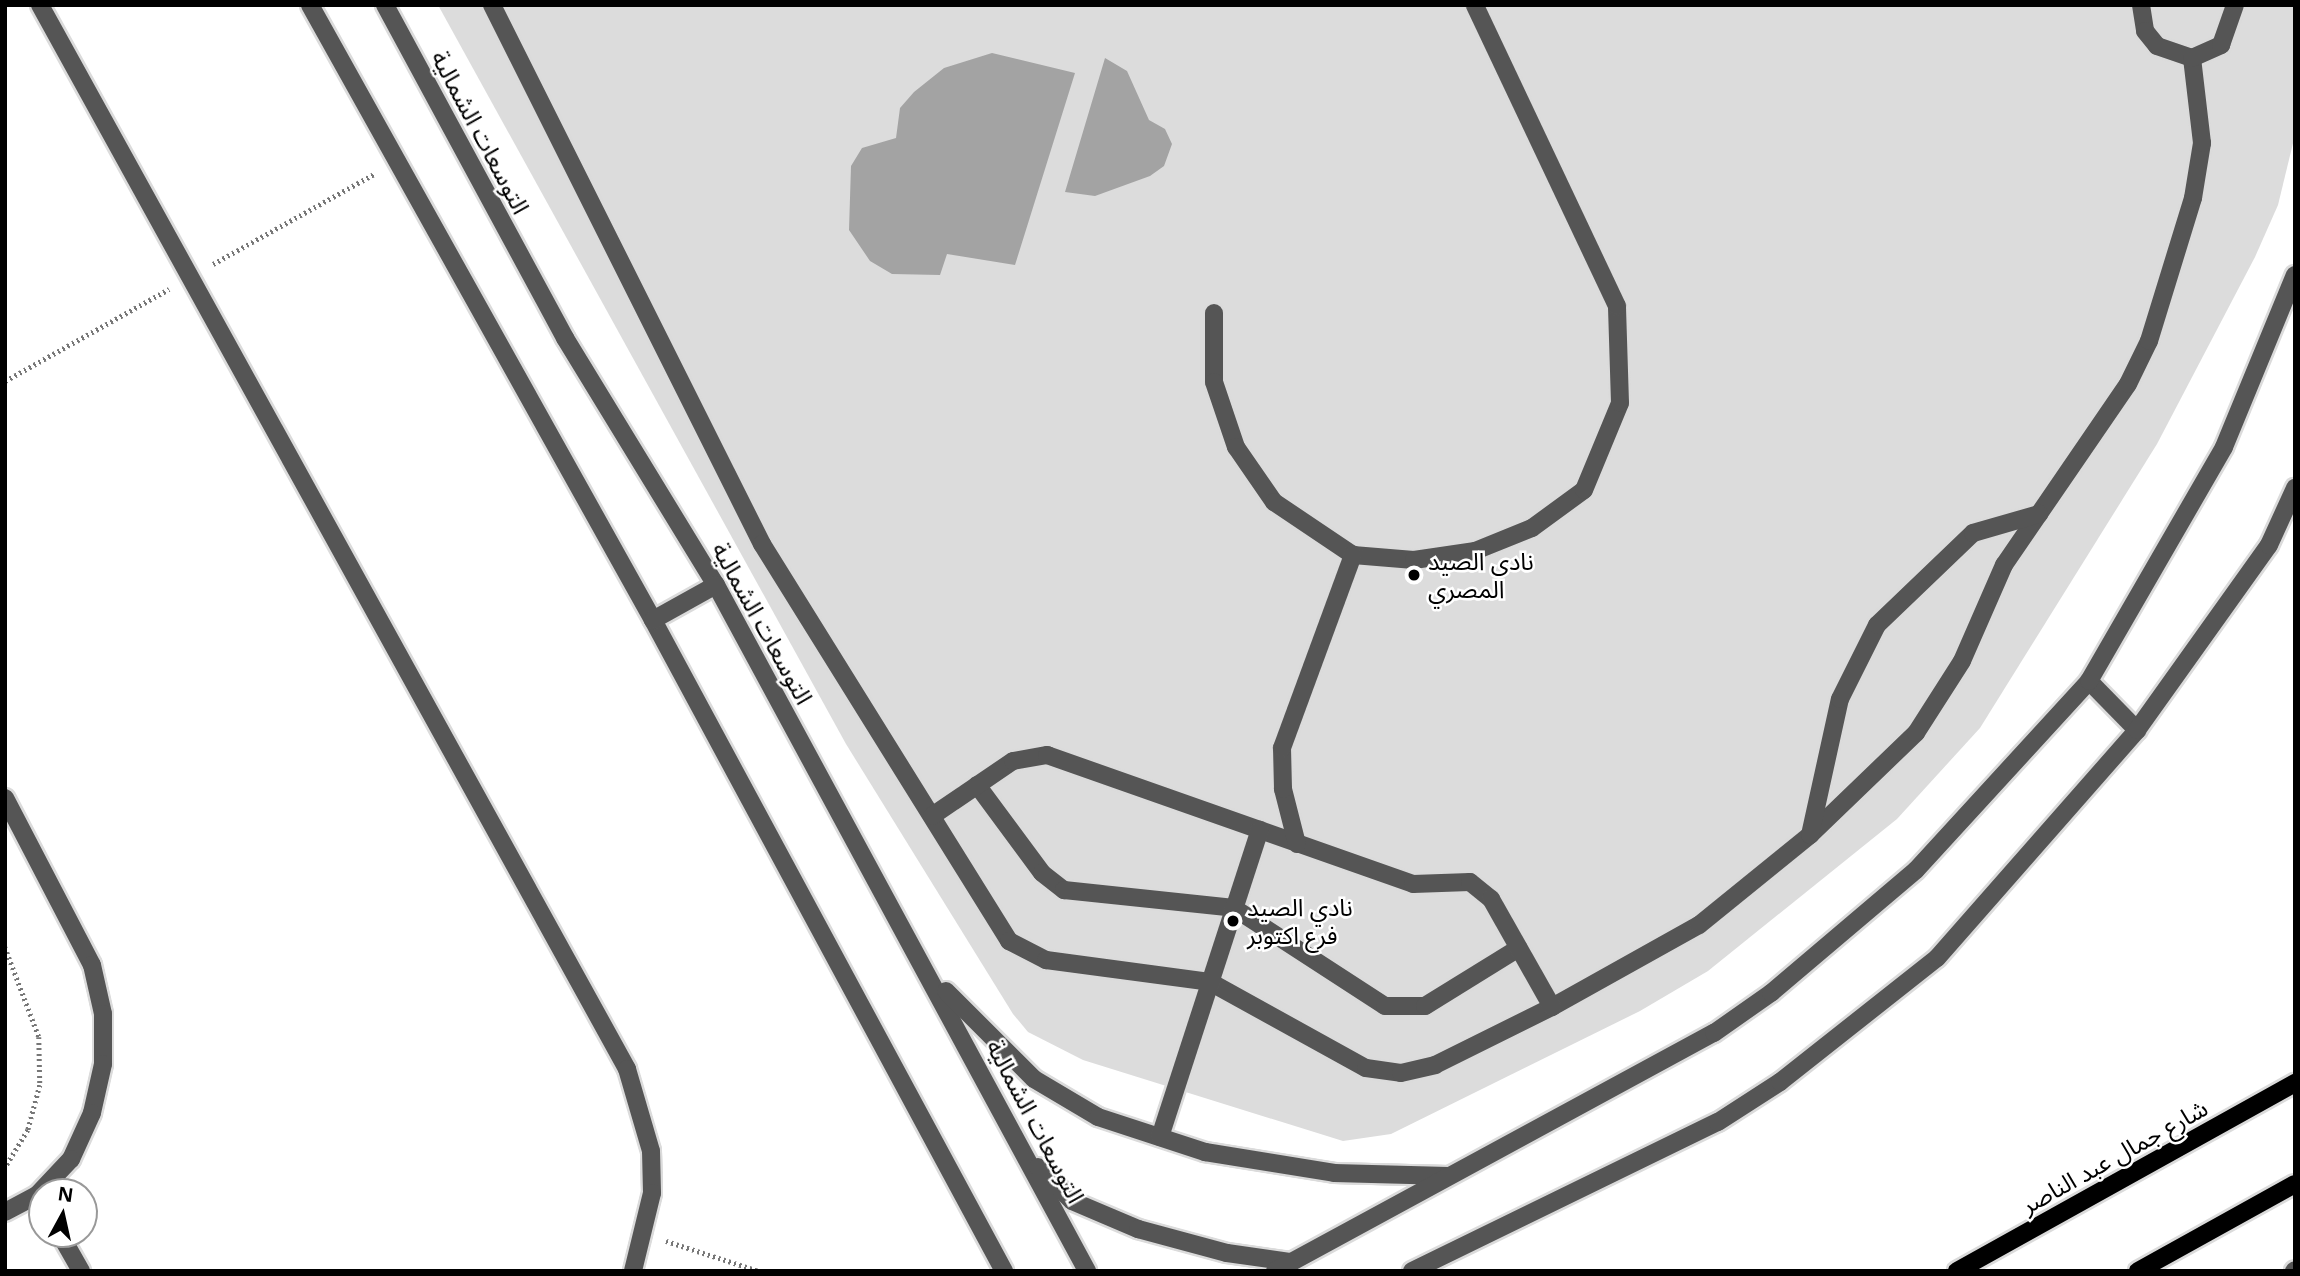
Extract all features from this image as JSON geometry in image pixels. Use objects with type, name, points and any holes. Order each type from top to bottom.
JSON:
[{"type":"main road","name":"شارع جمال عبد الناصر","points":[[1957,1271],[2295,1083]]},
{"type":"main road","points":[[2138,1271],[2295,1184]]},
{"type":"street","points":[[40,5],[627,1069],[651,1151],[645,1235],[633,1271]]},
{"type":"street","points":[[310,5],[653,620],[1004,1271]]},
{"type":"street","name":"التوسعات الشمالية","points":[[385,5],[565,338],[716,585],[933,979],[1087,1271]]},
{"type":"street","points":[[492,5],[762,544],[1018,949],[1046,960],[1210,982],[1384,1072],[1435,1065],[1552,1007],[1699,925],[1810,835],[1883,769],[1937,704],[2004,565],[2128,384],[2166,298],[2202,143],[2192,58]]},
{"type":"street","points":[[1214,313],[1214,382],[1236,447],[1274,502],[1353,555],[1444,558],[1532,528],[1584,490],[1620,403],[1623,338],[1606,274],[1475,5]]},
{"type":"street","points":[[2141,5],[2145,32],[2157,46],[2192,58],[2221,45],[2235,5]]},
{"type":"street","points":[[1025,1154],[1072,1201],[1138,1229],[1283,1266],[1714,1033],[1771,993],[1916,870],[2089,681],[2224,447],[2295,275]]},
{"type":"street","points":[[1412,1271],[1718,1122],[1780,1082],[1937,958],[2137,730],[2269,545],[2295,488]]},
{"type":"street","points":[[1810,835],[1840,699],[1867,640],[1914,585],[1973,533],[2039,513]]},
{"type":"street","points":[[1297,844],[1282,748],[1353,555]]},
{"type":"street","points":[[653,620],[716,585]]},
{"type":"street","points":[[2089,681],[2137,730]]},
{"type":"street","points":[[932,816],[1013,761],[1047,755],[1413,884],[1470,882],[1491,899],[1552,1007]]},
{"type":"street","points":[[977,785],[1042,873],[1064,890],[1234,908],[1364,996],[1397,1009],[1425,1006],[1519,948]]},
{"type":"street","points":[[5,798],[92,965],[103,1014],[103,1064],[92,1113],[71,1159],[56,1178]]},
{"type":"street","points":[[1160,1138],[1260,830]]},
{"type":"street","points":[[933,979],[1034,1079],[1098,1117],[1205,1152],[1334,1173],[1455,1175]]},
{"type":"street","points":[[5,1212],[28,1203]]},
{"type":"street","points":[[68,1248],[81,1271]]},
{"type":"path","points":[[5,947],[39,1037],[40,1085],[28,1130],[5,1168]]},
{"type":"path","points":[[645,1235],[759,1271]]},
{"type":"shaded area","name":"نادى الصيد المصري","points":[[438,5],[2295,5],[2295,135],[2278,205],[2255,257],[2157,444],[1980,728],[1897,819],[1708,971],[1640,1011],[1391,1134],[1343,1141],[1083,1060],[1028,1032],[1013,1014],[846,744]]},
{"type":"shaded area","points":[[992,53],[1075,73],[1015,265],[947,254],[940,275],[892,274],[870,261],[849,230],[851,166],[862,148],[896,138],[900,108],[914,92],[944,68]]},
{"type":"shaded area","points":[[1105,58],[1127,71],[1149,120],[1165,129],[1172,144],[1164,166],[1150,176],[1095,196],[1065,192]]},
{"type":"place","name":"نادى الصيد المصري","points":[[1414,575]]},
{"type":"place","name":"نادي الصيد فرع اكتوبر","points":[[1233,921]]}]
